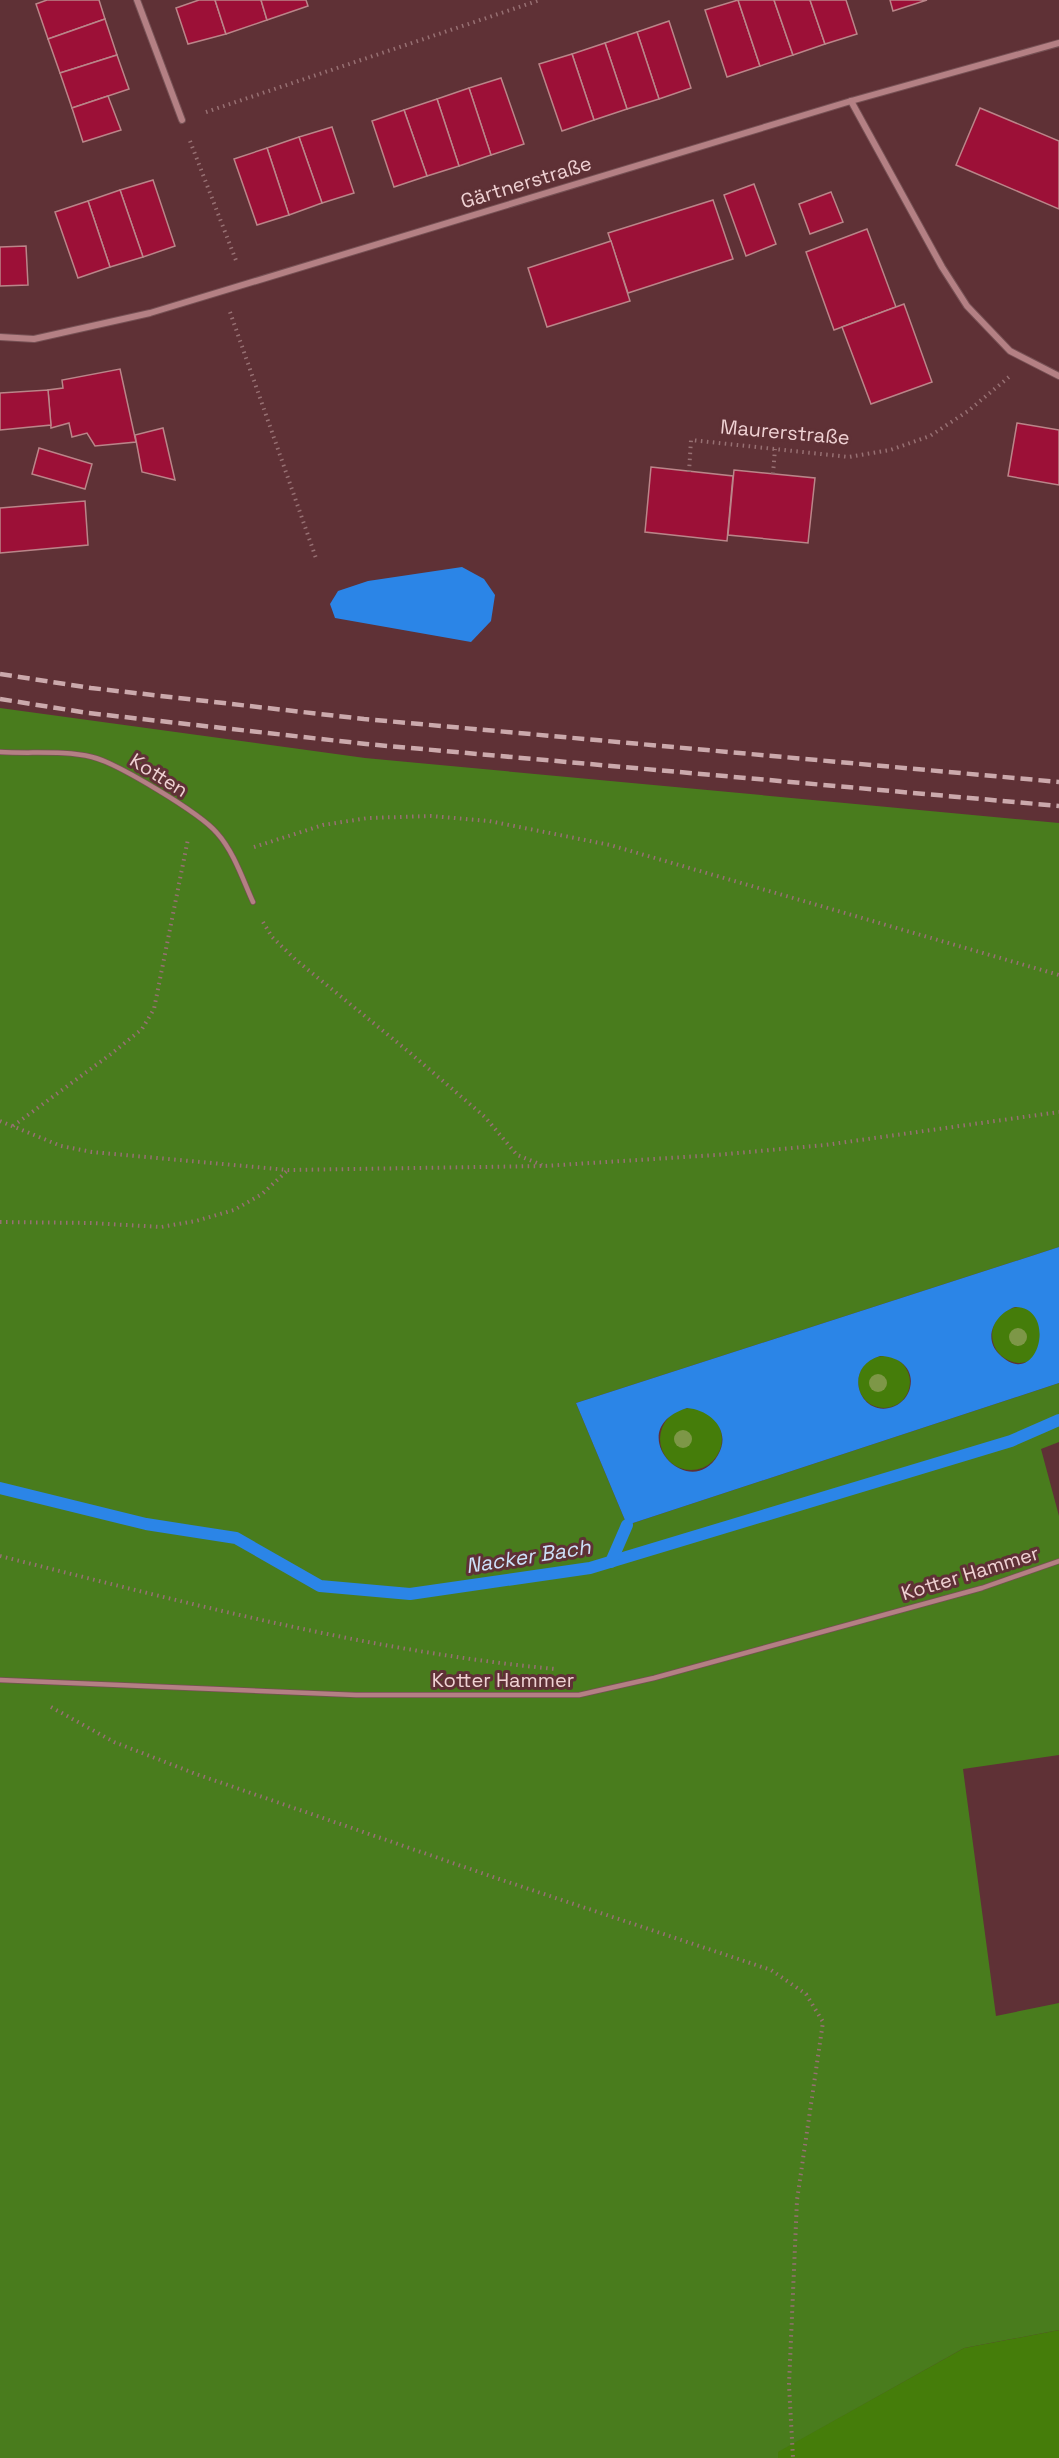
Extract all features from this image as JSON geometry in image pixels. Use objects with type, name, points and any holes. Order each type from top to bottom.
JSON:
[{"type":"street","points":[[137,0],[183,120]]},
{"type":"street","name":"Gärtnerstraße","points":[[0,337],[34,339],[150,313],[851,101],[1059,43]]},
{"type":"street","points":[[851,101],[954,287],[967,306],[1010,351],[1059,376]]},
{"type":"lane","name":"Kotten","points":[[0,752],[73,754],[108,762],[194,815],[217,832],[231,854],[253,902]]},
{"type":"lane","name":"Kotter Hammer","points":[[0,1680],[356,1695],[579,1695],[654,1678],[982,1588],[1059,1561]]},
{"type":"path","points":[[245,284],[183,120],[540,0]]},
{"type":"path","points":[[223,291],[317,561]]},
{"type":"path","name":"Maurerstraße","points":[[690,472],[691,440],[849,457],[890,450],[930,436],[969,411],[1009,377],[1024,357]]},
{"type":"path","points":[[773,474],[775,449]]},
{"type":"path","points":[[12,1126],[142,1029],[154,1009],[194,815]]},
{"type":"path","points":[[231,854],[323,825],[368,818],[431,816],[489,820],[610,845],[1059,975]]},
{"type":"path","points":[[253,902],[272,937],[296,960],[410,1052],[485,1117],[517,1155],[544,1166]]},
{"type":"path","points":[[0,1121],[61,1146],[92,1152],[288,1170],[544,1166],[716,1155],[825,1145],[1059,1112]]},
{"type":"path","points":[[0,1222],[91,1223],[161,1227],[196,1221],[234,1210],[262,1194],[288,1170]]},
{"type":"path","points":[[0,1556],[272,1622],[383,1646],[476,1662],[562,1670]]},
{"type":"path","points":[[17,1682],[62,1714],[125,1746],[245,1792],[771,1970],[806,1994],[823,2022],[797,2200],[789,2385],[793,2458]]},
{"type":"green space","points":[[0,708],[365,758],[1059,823],[1059,1247],[576,1403],[627,1525],[1059,1383],[1059,1442],[1041,1449],[1059,1516],[1059,1755],[963,1769],[996,2016],[1059,2003],[1059,2330],[964,2348],[778,2452],[778,2458],[0,2458]]},
{"type":"green space","points":[[1014,1307],[1026,1307],[1040,1315],[1048,1329],[1046,1346],[1040,1355],[1026,1363],[1014,1363],[997,1351],[992,1341],[992,1329],[1004,1312]]},
{"type":"green space","points":[[879,1356],[889,1356],[903,1363],[910,1382],[903,1401],[889,1408],[879,1408],[869,1404],[862,1397],[858,1387],[858,1377],[862,1367],[869,1360]]},
{"type":"green space","points":[[685,1408],[697,1408],[713,1417],[720,1427],[722,1439],[720,1451],[713,1461],[697,1470],[685,1470],[674,1465],[665,1456],[660,1445],[660,1433],[665,1422],[674,1413]]},
{"type":"green space","points":[[1059,2330],[1059,2458],[778,2458],[777,2452],[964,2348]]},
{"type":"water","points":[[462,567],[484,579],[495,595],[491,621],[471,642],[335,618],[330,604],[338,591],[368,581]]},
{"type":"water","points":[[1059,1247],[1059,1383],[627,1525],[576,1403]],"holes":[[[1015,1307],[1029,1311],[1037,1320],[1040,1332],[1033,1356],[1024,1363],[1013,1363],[999,1354],[992,1340],[997,1320],[1002,1314]],[[880,1356],[893,1358],[904,1364],[911,1381],[910,1388],[900,1403],[883,1409],[865,1400],[858,1381],[861,1371],[868,1362]],[[687,1408],[704,1413],[717,1423],[721,1430],[722,1446],[718,1455],[706,1468],[692,1472],[678,1468],[666,1458],[660,1445],[660,1431],[668,1418]]]},
{"type":"building","points":[[47,0],[99,0],[105,19],[48,39],[36,4]]},
{"type":"building","points":[[199,0],[215,0],[226,34],[188,44],[176,8]]},
{"type":"building","points":[[215,0],[261,0],[267,20],[226,34]]},
{"type":"building","points":[[261,0],[306,0],[308,6],[267,20]]},
{"type":"building","points":[[738,0],[760,66],[727,77],[705,10]]},
{"type":"building","points":[[738,0],[774,0],[793,55],[760,66]]},
{"type":"building","points":[[774,0],[810,0],[825,44],[793,55]]},
{"type":"building","points":[[810,0],[846,0],[857,34],[825,44]]},
{"type":"building","points":[[890,0],[927,0],[893,11]]},
{"type":"building","points":[[105,19],[117,55],[60,73],[48,39]]},
{"type":"building","points":[[669,21],[691,88],[659,99],[637,32]]},
{"type":"building","points":[[637,32],[659,99],[627,109],[605,43]]},
{"type":"building","points":[[605,43],[627,109],[594,120],[572,54]]},
{"type":"building","points":[[572,54],[594,120],[562,131],[539,64]]},
{"type":"building","points":[[117,55],[129,89],[72,108],[60,73]]},
{"type":"building","points":[[501,78],[524,144],[491,155],[469,88]]},
{"type":"building","points":[[469,88],[491,155],[459,166],[437,99]]},
{"type":"building","points":[[108,96],[121,130],[83,142],[72,108]]},
{"type":"building","points":[[437,99],[459,166],[427,176],[404,110]]},
{"type":"building","points":[[980,108],[1059,141],[1059,209],[956,165]]},
{"type":"building","points":[[404,110],[427,176],[394,187],[372,121]]},
{"type":"building","points":[[332,127],[354,193],[322,203],[299,137]]},
{"type":"building","points":[[299,137],[322,203],[289,215],[267,148]]},
{"type":"building","points":[[267,148],[289,215],[257,225],[234,159]]},
{"type":"building","points":[[153,180],[175,246],[143,257],[120,190]]},
{"type":"building","points":[[754,184],[776,244],[746,256],[724,195]]},
{"type":"building","points":[[120,190],[143,257],[110,267],[88,201]]},
{"type":"building","points":[[831,192],[843,222],[810,234],[799,204]]},
{"type":"building","points":[[713,200],[733,259],[628,293],[608,233]]},
{"type":"building","points":[[88,201],[110,267],[78,278],[55,212]]},
{"type":"building","points":[[867,229],[896,307],[834,330],[806,252]]},
{"type":"building","points":[[611,241],[630,301],[547,327],[528,268]]},
{"type":"building","points":[[26,246],[28,285],[0,286],[0,247]]},
{"type":"building","points":[[904,304],[932,382],[871,404],[842,327]]},
{"type":"building","points":[[120,369],[136,442],[95,446],[87,433],[72,437],[69,423],[51,428],[48,390],[63,388],[62,380]]},
{"type":"building","points":[[48,390],[51,425],[0,430],[0,393]]},
{"type":"building","points":[[1017,423],[1059,430],[1059,485],[1008,476]]},
{"type":"building","points":[[163,428],[175,480],[142,472],[135,435]]},
{"type":"building","points":[[39,448],[92,464],[85,489],[32,474]]},
{"type":"building","points":[[651,467],[733,476],[727,541],[645,532]]},
{"type":"building","points":[[734,470],[815,478],[808,543],[728,535]]},
{"type":"building","points":[[85,501],[88,545],[0,553],[0,508]]},
{"type":"waterway","name":"Nacker Bach","points":[[0,1488],[146,1524],[236,1538],[320,1586],[410,1594],[590,1568],[1011,1441],[1059,1420]]},
{"type":"waterway","points":[[611,1562],[627,1525]]},
{"type":"railway","points":[[0,674],[91,688],[364,719],[1059,782]]},
{"type":"railway","points":[[0,699],[88,713],[366,744],[1059,806]]}]
